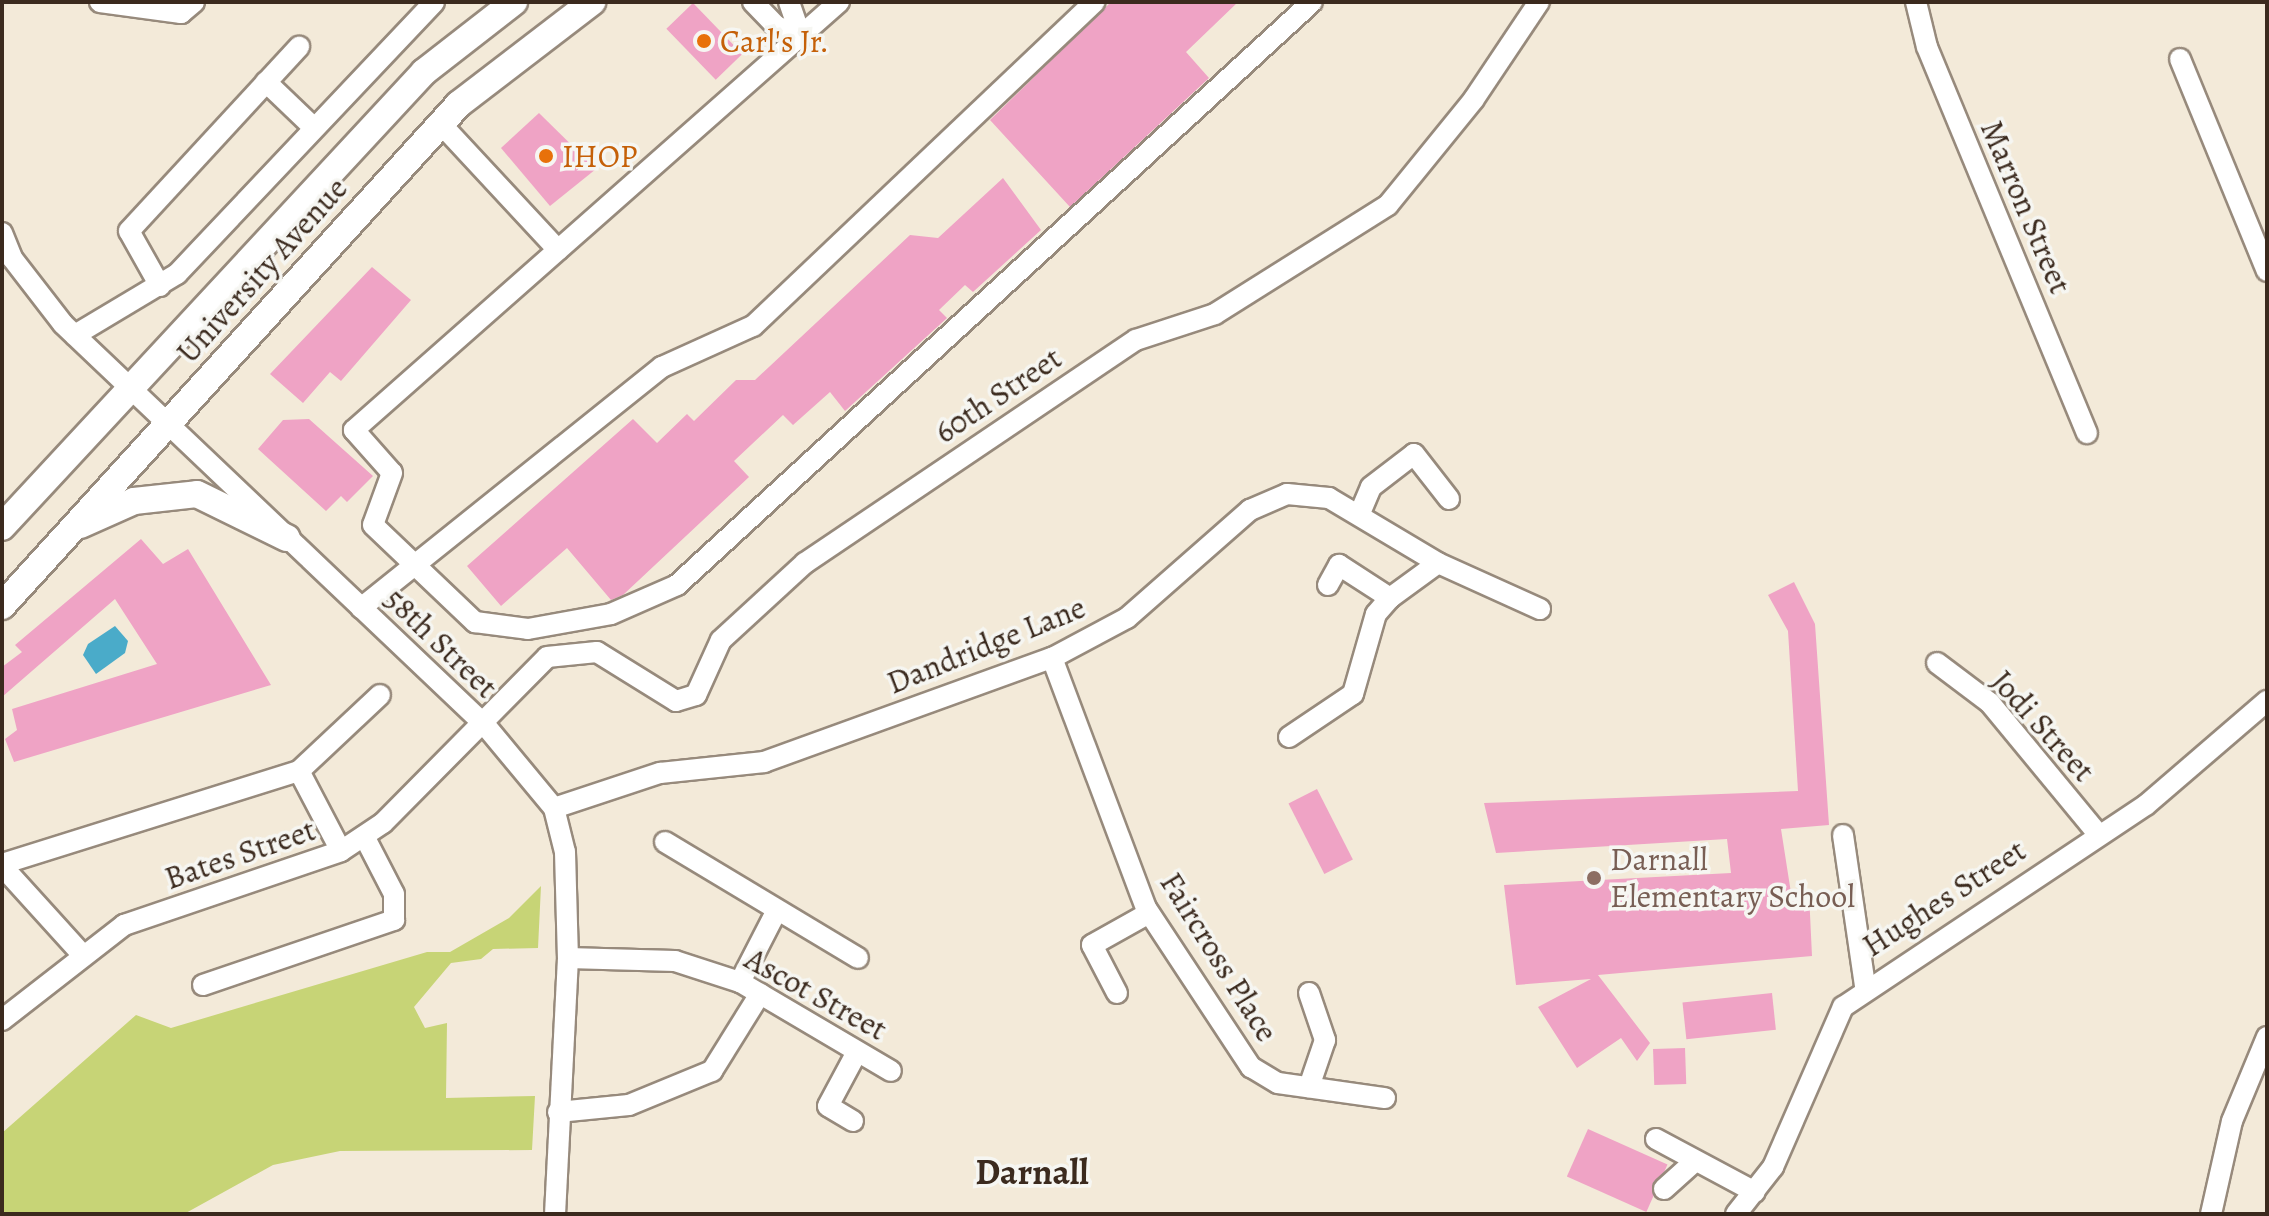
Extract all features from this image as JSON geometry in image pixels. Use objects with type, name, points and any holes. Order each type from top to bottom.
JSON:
[{"type":"main road","name":"University Avenue","points":[[2,527],[133,391],[424,72],[514,2]]},
{"type":"main road","name":"University Avenue","points":[[2,606],[441,124],[592,2]]},
{"type":"main road","points":[[69,530],[134,501],[197,494],[287,538]]},
{"type":"street","points":[[100,2],[181,13],[194,2]]},
{"type":"street","points":[[753,2],[776,26],[801,37]]},
{"type":"street","points":[[789,2],[801,37]]},
{"type":"street","points":[[839,2],[354,430],[392,473],[373,525],[475,622],[528,629],[611,614],[677,585],[1312,2]]},
{"type":"street","points":[[361,608],[412,563],[662,367],[753,326],[1095,2]]},
{"type":"street","name":"60th Street","points":[[485,725],[526,672],[572,650],[608,656],[676,701],[696,695],[721,640],[805,563],[1136,340],[1215,314],[1388,205],[1474,99],[1539,2]]},
{"type":"street","name":"Marron Street","points":[[1916,2],[1927,47],[2087,433]]},
{"type":"street","points":[[75,335],[160,286],[422,6]]},
{"type":"street","points":[[160,286],[129,231],[299,47]]},
{"type":"street","points":[[2180,59],[2267,271]]},
{"type":"street","points":[[266,82],[311,125]]},
{"type":"street","points":[[441,124],[558,250]]},
{"type":"street","name":"58th Street","points":[[2,233],[7,260],[75,335],[485,725],[554,808],[565,852],[568,958],[555,1214]]},
{"type":"street","points":[[1360,513],[1371,487],[1414,454],[1449,499]]},
{"type":"street","name":"Dandridge Lane","points":[[554,808],[660,773],[764,762],[1052,658],[1127,618],[1250,510],[1287,494],[1329,498],[1360,513],[1438,563],[1540,609]]},
{"type":"street","points":[[1289,737],[1353,694],[1376,614],[1390,598],[1438,563]]},
{"type":"street","points":[[1328,585],[1339,565],[1390,598]]},
{"type":"street","name":"Faircross Place","points":[[1052,658],[1149,913],[1251,1067],[1278,1083],[1385,1098]]},
{"type":"street","name":"Jodi Street","points":[[1937,663],[1990,703],[2098,834]]},
{"type":"street","points":[[80,952],[2,865],[299,771],[380,695]]},
{"type":"street","name":"Hughes Street","points":[[1736,1214],[1755,1192],[1838,1017],[1865,986],[2146,805],[2267,701]]},
{"type":"street","name":"Bates Street","points":[[2,1020],[80,952],[124,925],[341,851],[364,836],[485,725]]},
{"type":"street","points":[[299,771],[341,851]]},
{"type":"street","points":[[1843,835],[1865,986]]},
{"type":"street","points":[[203,985],[394,920],[394,894],[364,836]]},
{"type":"street","points":[[665,842],[858,958]]},
{"type":"street","points":[[740,982],[777,910]]},
{"type":"street","points":[[1117,993],[1092,945],[1149,913]]},
{"type":"street","name":"Ascot Street","points":[[568,958],[675,961],[740,982],[891,1071]]},
{"type":"street","points":[[1309,993],[1325,1040],[1309,1087]]},
{"type":"street","points":[[558,1112],[629,1105],[712,1071],[760,994]]},
{"type":"street","points":[[2211,1214],[2232,1121],[2267,1037]]},
{"type":"street","points":[[853,1121],[828,1106],[857,1052]]},
{"type":"street","points":[[1656,1139],[1755,1192]]},
{"type":"street","points":[[1664,1189],[1694,1162]]},
{"type":"green space","points":[[541,886],[538,948],[493,949],[481,959],[451,963],[414,1007],[425,1028],[447,1023],[446,1098],[535,1096],[532,1150],[340,1151],[273,1165],[184,1214],[2,1214],[2,1133],[136,1015],[171,1028],[427,952],[450,952],[509,918]]},
{"type":"water","points":[[115,626],[128,641],[125,653],[96,674],[83,655],[88,644]]},
{"type":"building","points":[[1111,2],[1238,2],[1186,52],[1209,78],[1070,207],[990,120]]},
{"type":"building","name":"Carl's Jr.","points":[[693,3],[742,54],[716,80],[666,29]]},
{"type":"building","name":"IHOP","points":[[539,113],[596,169],[550,206],[501,148]]},
{"type":"building","points":[[1003,178],[1041,230],[973,292],[965,285],[939,310],[947,318],[845,411],[830,392],[793,425],[783,415],[734,461],[749,477],[623,595],[611,600],[567,548],[501,606],[467,566],[633,419],[657,443],[687,414],[694,421],[736,380],[755,380],[910,235],[938,238]]},
{"type":"building","points":[[372,267],[411,300],[341,381],[330,372],[303,403],[270,374]]},
{"type":"building","points":[[309,419],[373,476],[347,502],[341,496],[326,511],[258,449],[283,420]]},
{"type":"building","points":[[141,539],[163,564],[188,549],[271,685],[14,762],[5,739],[17,730],[12,709],[157,664],[115,599],[2,697],[2,667],[22,652],[15,645]]},
{"type":"building","points":[[1794,582],[1815,624],[1829,825],[1781,829],[1791,893],[1809,893],[1812,956],[1598,975],[1650,1043],[1637,1061],[1621,1038],[1577,1068],[1538,1007],[1591,979],[1516,985],[1504,885],[1731,873],[1727,839],[1496,853],[1484,803],[1798,791],[1788,631],[1768,595]]},
{"type":"building","points":[[1317,789],[1353,859],[1324,874],[1288,804]]},
{"type":"building","points":[[1772,993],[1776,1030],[1686,1039],[1682,1002]]},
{"type":"building","points":[[1685,1048],[1686,1084],[1654,1085],[1653,1049]]},
{"type":"building","points":[[1588,1129],[1667,1164],[1646,1212],[1567,1177]]},
{"type":"place","name":"Carl's Jr.","points":[[704,41]]},
{"type":"place","name":"IHOP","points":[[546,156]]},
{"type":"place","name":"Darnall Elementary School","points":[[1594,878]]},
{"type":"district","name":"Darnall","points":[[1032,1172]]}]
